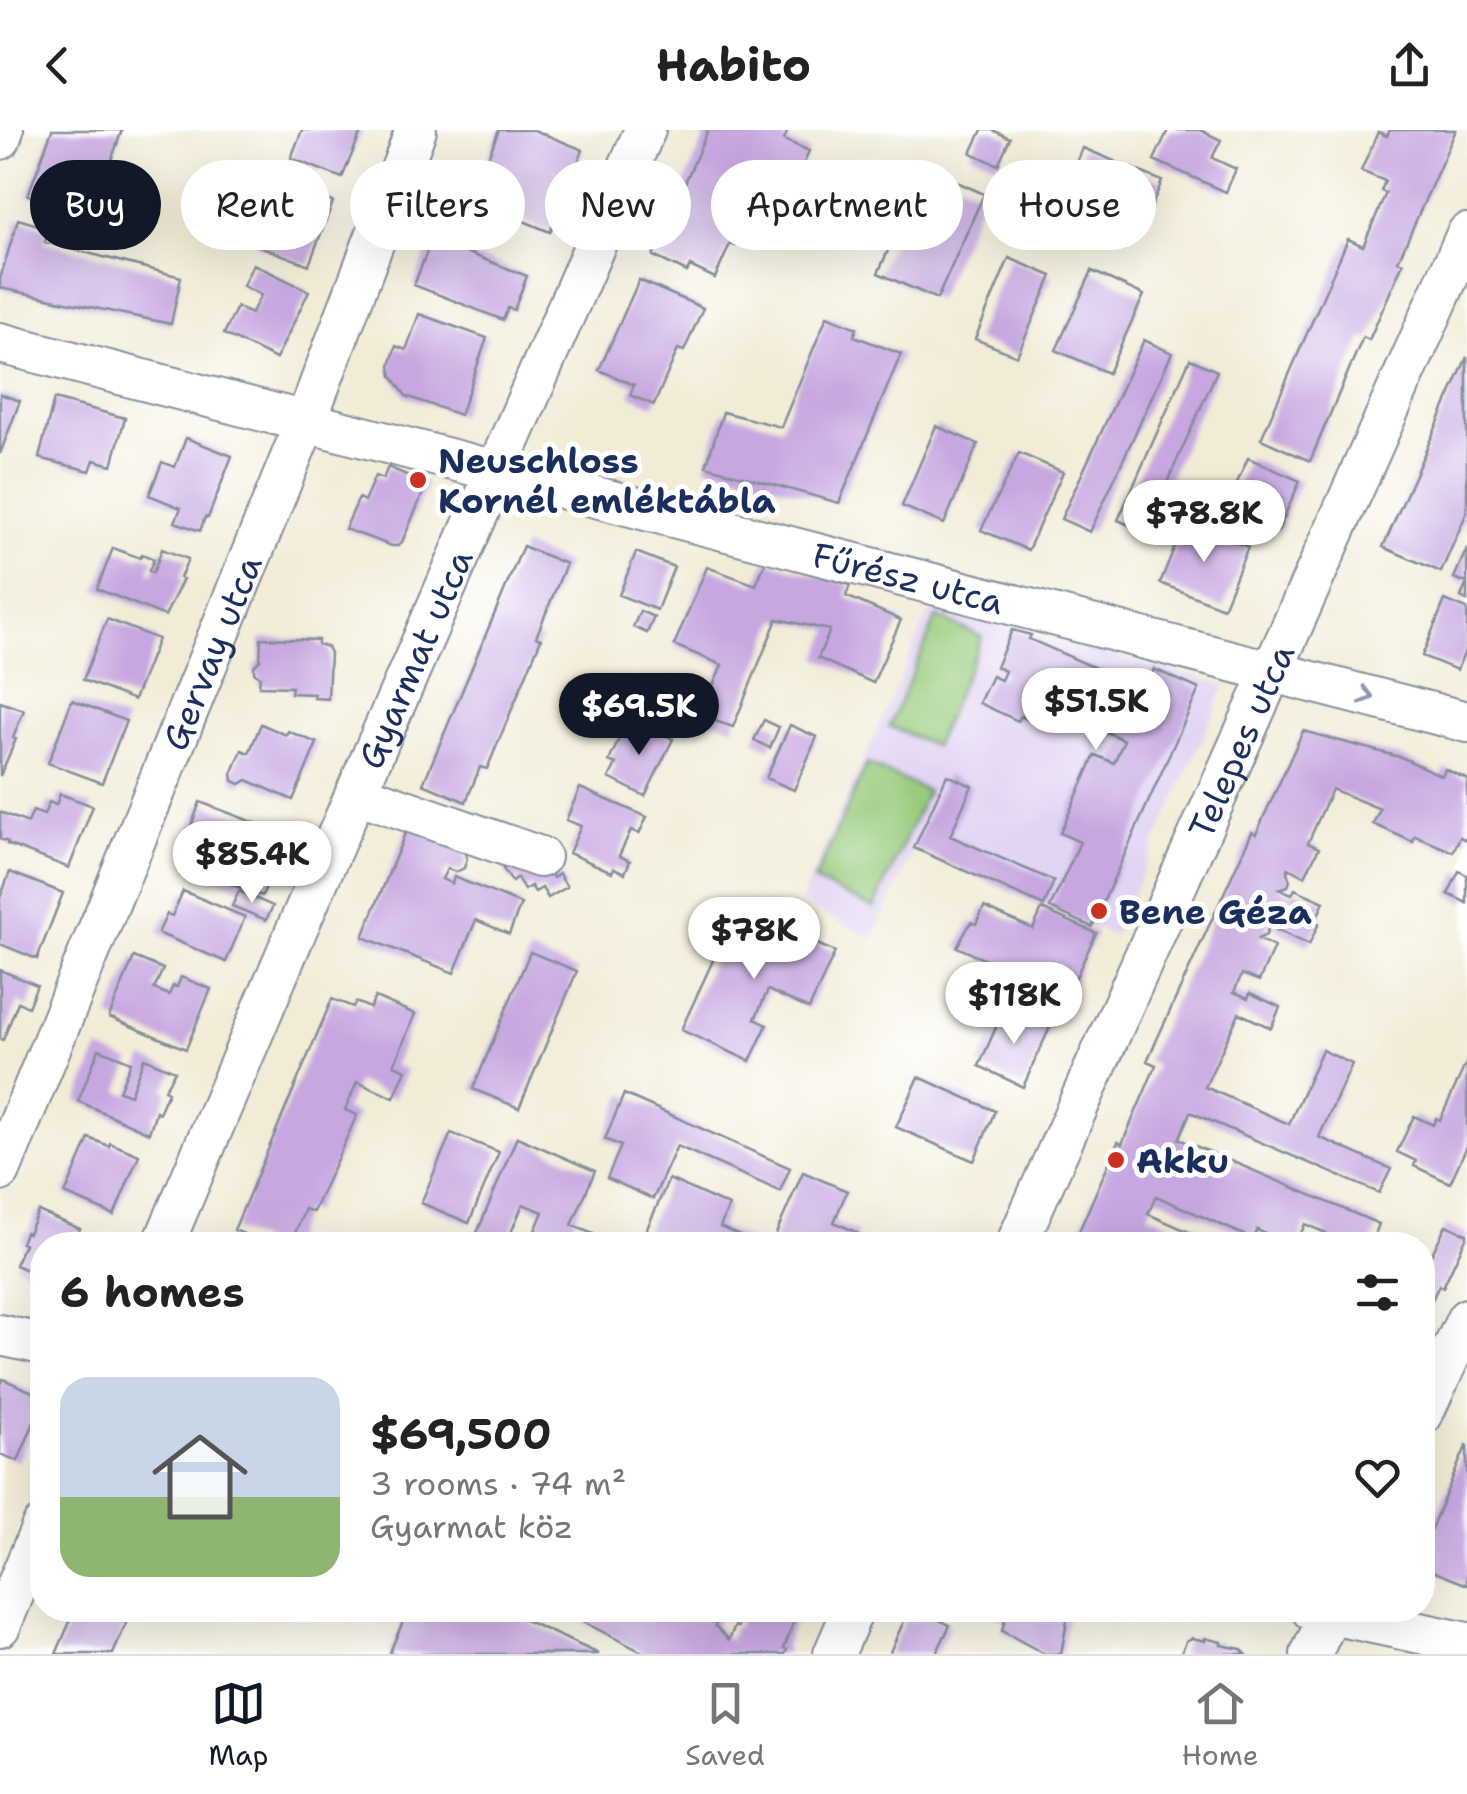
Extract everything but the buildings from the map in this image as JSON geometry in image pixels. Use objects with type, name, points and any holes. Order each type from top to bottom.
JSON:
[{"type":"street","points":[[0,140],[4,130]]},
{"type":"street","name":"Gervay utca","points":[[0,1171],[306,421],[416,130]]},
{"type":"street","name":"Gyarmat utca","points":[[169,1232],[645,130]]},
{"type":"street","name":"Telepes utca","points":[[1022,1232],[1467,234]]},
{"type":"street","name":"Fűrész utca","points":[[0,342],[1467,722]]},
{"type":"street","points":[[357,793],[540,857]]},
{"type":"street","points":[[1435,1387],[1467,1319]]},
{"type":"street","points":[[0,1335],[30,1341]]},
{"type":"street","points":[[0,1626],[30,1555]]},
{"type":"street","points":[[834,1654],[848,1622]]},
{"type":"street","points":[[1311,1654],[1321,1622]]},
{"type":"street","points":[[1374,1622],[1467,1643]]},
{"type":"shaded area","points":[[932,607],[1226,685],[1114,936],[915,848],[873,938],[800,903]]},
{"type":"green space","points":[[937,617],[982,637],[934,746],[889,726]]},
{"type":"green space","points":[[867,764],[927,791],[874,908],[814,881]]},
{"type":"place","name":"Neuschloss Kornél emléktábla","points":[[418,480]]},
{"type":"place","name":"Bene Géza","points":[[1099,911]]},
{"type":"place","name":"Akku","points":[[1116,1160]]}]
